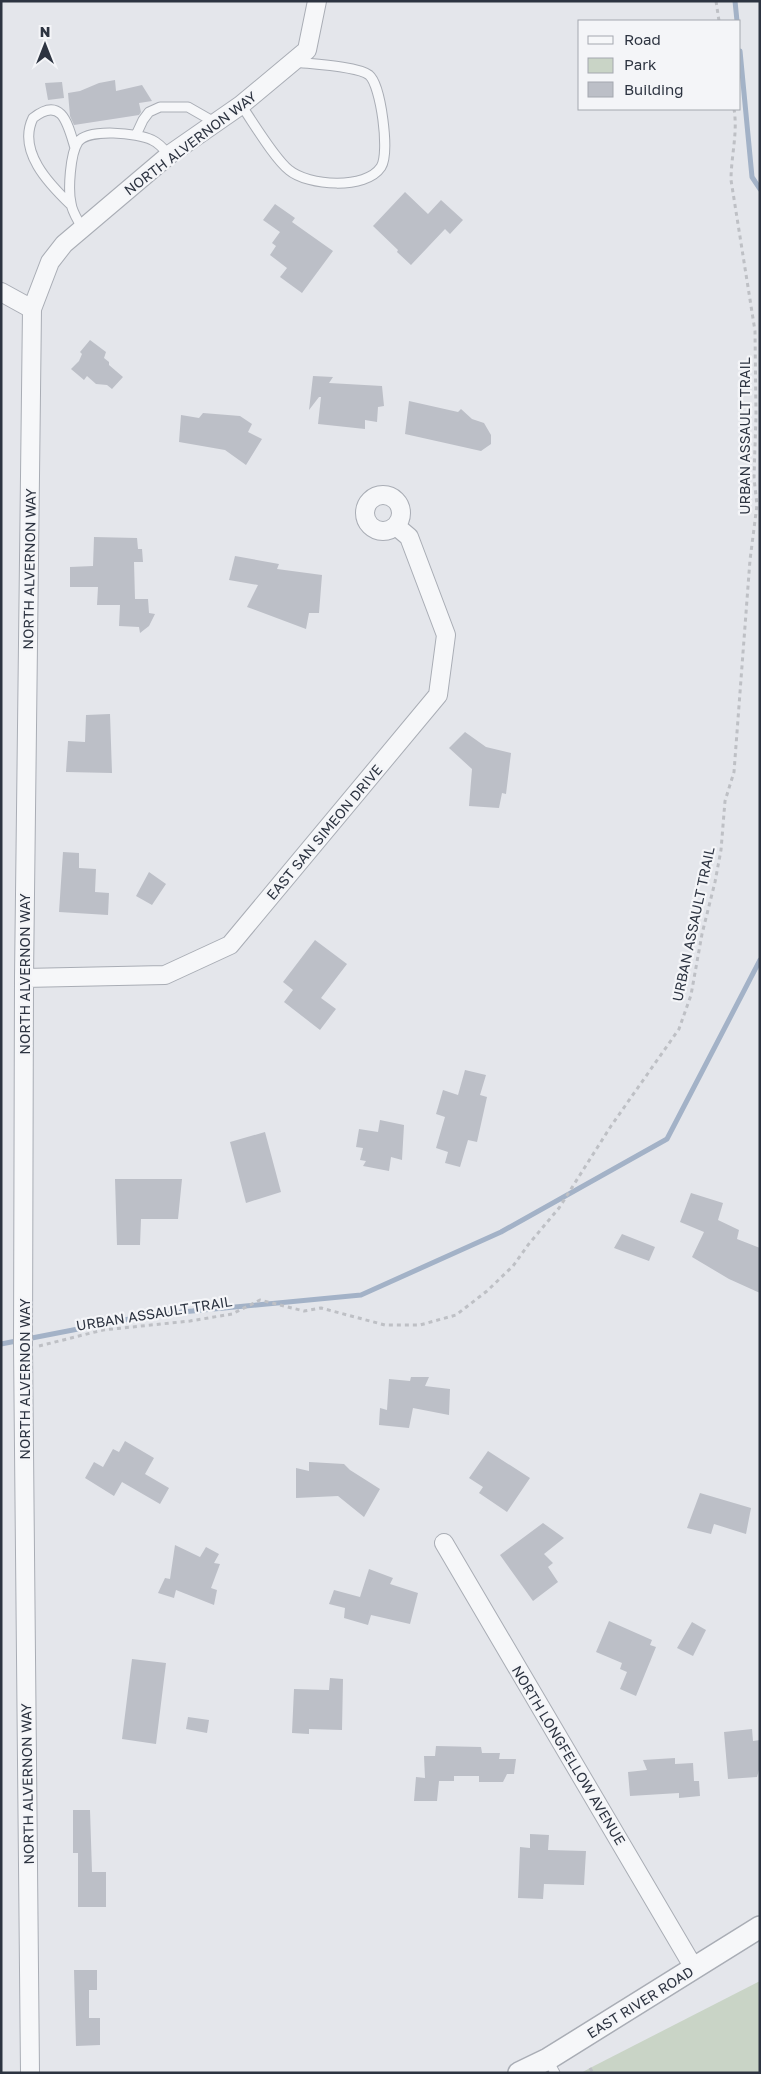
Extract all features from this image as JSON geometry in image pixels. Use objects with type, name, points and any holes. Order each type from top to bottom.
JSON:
[{"type":"street","name":"NORTH ALVERNON WAY","points":[[30,2073],[23,1348],[24,978],[32,309],[50,262],[64,244],[169,155],[241,105],[307,50],[317,1]]},
{"type":"street","points":[[1,292],[32,309]]},
{"type":"street","name":"EAST SAN SIMEON DRIVE","points":[[24,978],[165,975],[230,945],[438,695],[446,635],[409,537],[396,526]]},
{"type":"street","name":"NORTH LONGFELLOW AVENUE","points":[[444,1543],[694,1968]]},
{"type":"street","name":"EAST RIVER ROAD","points":[[519,2073],[552,2066],[694,1968],[760,1927]]},
{"type":"lane","points":[[241,105],[289,171],[322,182],[337,183],[362,180],[374,175],[384,160],[385,146],[378,92],[373,79],[367,73],[356,70],[293,62]]},
{"type":"lane","points":[[136,136],[142,120],[149,112],[152,109],[166,106],[188,107],[216,123]]},
{"type":"lane","points":[[71,204],[52,189],[32,154],[29,137],[33,118],[47,110],[56,110],[62,113],[66,119],[75,148]]},
{"type":"lane","points":[[82,228],[71,204],[70,179],[75,148],[81,139],[95,134],[136,136],[152,139],[160,144],[169,155]]},
{"type":"path","points":[[716,1],[719,20]]},
{"type":"path","name":"URBAN ASSAULT TRAIL","points":[[23,1348],[103,1330],[190,1321],[232,1314],[260,1300],[304,1311],[321,1308],[384,1325],[420,1325],[456,1315],[513,1266],[559,1208],[611,1126],[679,1029],[691,995],[702,934],[721,850],[725,801],[734,772],[750,560],[757,505],[754,478],[756,416],[755,331],[731,180],[731,163],[735,145],[736,121],[734,110]]},
{"type":"path","points":[[590,2068],[593,2073]]},
{"type":"green space","points":[[760,1981],[760,2073],[581,2073],[590,2068]]},
{"type":"building","points":[[115,80],[116,91],[142,85],[152,101],[139,103],[141,112],[139,115],[74,125],[70,116],[68,93]]},
{"type":"building","points":[[62,82],[64,98],[48,100],[45,83]]},
{"type":"building","points":[[405,192],[428,214],[441,200],[463,220],[450,234],[445,229],[411,265],[373,226]]},
{"type":"building","points":[[275,204],[295,218],[292,222],[333,251],[302,293],[280,277],[287,268],[270,255],[276,246],[272,243],[280,232],[263,220]]},
{"type":"building","points":[[90,340],[106,352],[104,358],[123,377],[112,389],[107,385],[96,384],[87,376],[84,380],[71,369],[79,361],[82,354],[80,352]]},
{"type":"building","points":[[313,376],[333,377],[329,383],[382,386],[384,406],[378,407],[377,422],[365,420],[365,429],[318,424],[321,397],[309,410]]},
{"type":"building","points":[[409,401],[458,412],[461,409],[472,419],[484,423],[491,435],[491,444],[481,451],[405,434]]},
{"type":"building","points":[[203,413],[240,416],[252,424],[248,432],[262,439],[246,465],[225,450],[179,442],[181,415],[199,418]]},
{"type":"building","points":[[94,537],[137,538],[138,549],[142,549],[143,562],[134,562],[135,599],[148,599],[149,613],[155,614],[149,626],[140,633],[139,627],[119,626],[120,605],[97,605],[98,587],[70,587],[70,567],[93,566]]},
{"type":"building","points":[[235,556],[279,564],[277,569],[322,575],[319,613],[309,613],[306,629],[247,607],[258,585],[229,580]]},
{"type":"building","points":[[110,714],[112,773],[66,772],[68,741],[85,742],[86,715]]},
{"type":"building","points":[[465,732],[486,747],[511,753],[506,794],[502,793],[499,808],[469,806],[472,769],[449,748]]},
{"type":"building","points":[[63,852],[79,853],[79,868],[96,869],[95,892],[109,893],[108,915],[59,912]]},
{"type":"building","points":[[149,872],[166,884],[152,905],[136,896]]},
{"type":"building","points":[[315,940],[347,964],[321,998],[336,1009],[320,1030],[284,1002],[293,990],[283,982]]},
{"type":"building","points":[[465,1070],[486,1075],[480,1095],[487,1097],[477,1142],[468,1140],[460,1167],[445,1163],[448,1152],[436,1148],[445,1117],[436,1114],[443,1090],[458,1095]]},
{"type":"building","points":[[380,1120],[404,1125],[402,1160],[391,1157],[389,1171],[363,1166],[366,1161],[360,1160],[363,1148],[356,1147],[359,1129],[378,1132]]},
{"type":"building","points":[[265,1132],[281,1192],[246,1203],[230,1142]]},
{"type":"building","points":[[115,1179],[182,1179],[178,1219],[141,1219],[140,1245],[117,1245]]},
{"type":"building","points":[[691,1193],[723,1203],[718,1220],[739,1230],[737,1239],[760,1248],[760,1293],[729,1279],[692,1257],[704,1232],[680,1222]]},
{"type":"building","points":[[622,1234],[655,1247],[649,1261],[614,1248]]},
{"type":"building","points":[[411,1377],[429,1377],[425,1386],[450,1389],[449,1415],[413,1408],[409,1428],[379,1425],[380,1408],[387,1410],[389,1379],[410,1381]]},
{"type":"building","points":[[125,1441],[154,1458],[145,1474],[169,1488],[160,1504],[122,1482],[114,1496],[85,1478],[94,1462],[103,1467],[113,1449],[119,1452]]},
{"type":"building","points":[[488,1451],[530,1478],[507,1512],[479,1493],[483,1487],[469,1478]]},
{"type":"building","points":[[309,1462],[344,1464],[350,1470],[380,1489],[364,1517],[338,1496],[296,1498],[296,1468],[309,1471]]},
{"type":"building","points":[[700,1493],[751,1508],[746,1534],[714,1524],[711,1534],[687,1528]]},
{"type":"building","points":[[543,1523],[564,1538],[544,1554],[553,1563],[548,1567],[558,1582],[533,1601],[500,1555]]},
{"type":"building","points":[[175,1545],[200,1557],[206,1547],[219,1554],[214,1563],[220,1564],[211,1588],[217,1590],[214,1605],[176,1590],[174,1598],[158,1593],[165,1578],[170,1579]]},
{"type":"building","points":[[369,1569],[393,1578],[390,1584],[418,1593],[410,1624],[371,1615],[368,1625],[344,1618],[345,1608],[329,1604],[334,1590],[360,1597]]},
{"type":"building","points":[[609,1621],[652,1640],[650,1645],[656,1647],[636,1696],[620,1689],[627,1672],[620,1669],[622,1663],[596,1652]]},
{"type":"building","points":[[692,1622],[706,1630],[693,1656],[677,1648]]},
{"type":"building","points":[[132,1659],[166,1663],[156,1744],[122,1739]]},
{"type":"building","points":[[330,1678],[343,1679],[342,1730],[309,1729],[309,1734],[292,1733],[294,1689],[329,1690]]},
{"type":"building","points":[[188,1717],[209,1720],[207,1733],[186,1729]]},
{"type":"building","points":[[752,1729],[753,1741],[760,1740],[760,1766],[757,1777],[728,1779],[724,1732]]},
{"type":"building","points":[[436,1746],[481,1747],[482,1753],[500,1753],[499,1759],[516,1759],[514,1774],[507,1774],[503,1782],[479,1782],[479,1776],[454,1776],[454,1781],[439,1781],[437,1801],[414,1801],[416,1777],[425,1778],[424,1756],[435,1756]]},
{"type":"building","points":[[675,1758],[675,1764],[693,1763],[694,1781],[699,1781],[700,1796],[679,1798],[679,1793],[630,1796],[628,1772],[647,1770],[643,1760]]},
{"type":"building","points":[[73,1810],[90,1810],[92,1872],[106,1872],[106,1907],[78,1907],[78,1853],[73,1853]]},
{"type":"building","points":[[530,1834],[549,1835],[548,1850],[586,1851],[584,1885],[544,1884],[543,1899],[518,1898],[520,1847],[530,1848]]},
{"type":"building","points":[[74,1970],[97,1970],[97,1990],[89,1990],[89,2018],[100,2018],[100,2045],[76,2046]]},
{"type":"waterway","points":[[735,1],[737,20]]},
{"type":"waterway","points":[[741,62],[752,177],[760,189]]},
{"type":"waterway","points":[[1,1344],[150,1315],[361,1295],[501,1232],[667,1139],[760,960]]}]
